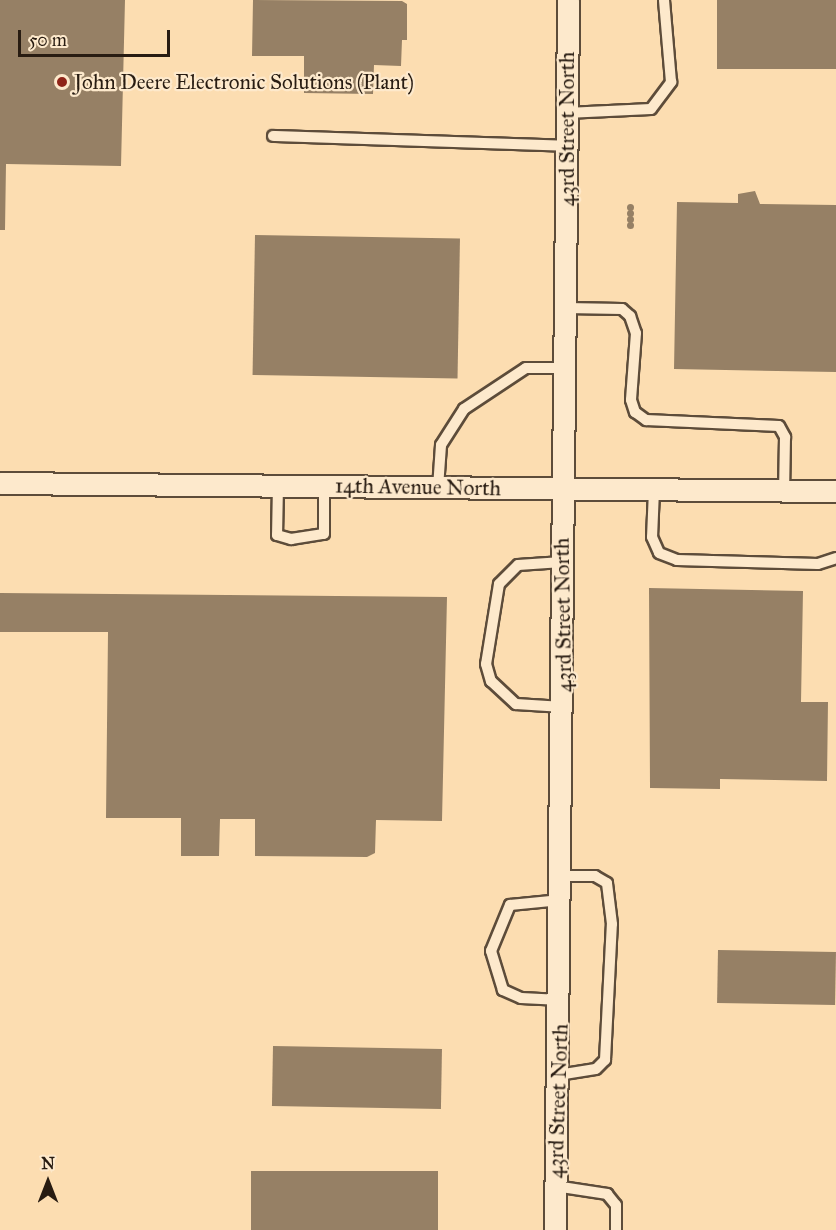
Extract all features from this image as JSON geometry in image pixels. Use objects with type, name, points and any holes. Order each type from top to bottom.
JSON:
[{"type":"street","name":"43rd Street North","points":[[555,1230],[565,707],[562,489],[568,0]]},
{"type":"street","name":"14th Avenue North","points":[[0,483],[836,491]]},
{"type":"lane","points":[[566,113],[651,109],[671,82],[664,0]]},
{"type":"lane","points":[[273,136],[568,146]]},
{"type":"lane","points":[[566,308],[622,309],[630,316],[636,333],[631,400],[635,412],[646,420],[779,426],[785,436],[784,492]]},
{"type":"lane","points":[[438,488],[441,445],[464,409],[526,368],[563,368]]},
{"type":"lane","points":[[278,485],[277,535],[291,539],[324,534],[324,486]]},
{"type":"lane","points":[[654,490],[652,537],[659,553],[677,560],[818,564],[836,558]]},
{"type":"lane","points":[[562,562],[518,566],[499,584],[486,664],[491,681],[516,704],[565,707]]},
{"type":"lane","points":[[558,1075],[597,1069],[605,1060],[612,924],[607,883],[595,876],[562,876]]},
{"type":"lane","points":[[561,1000],[521,998],[503,990],[491,951],[510,905],[562,900]]},
{"type":"lane","points":[[555,1186],[607,1194],[616,1205],[616,1230]]},
{"type":"building","name":"John Deere Electronic Solutions (Plant)","points":[[0,0],[125,0],[121,166],[6,164],[5,230],[0,230]]},
{"type":"building","points":[[253,0],[402,1],[407,4],[407,40],[402,40],[401,66],[374,65],[373,94],[304,93],[304,56],[252,56]]},
{"type":"building","points":[[717,0],[836,0],[836,69],[717,69]]},
{"type":"building","points":[[755,191],[760,204],[836,205],[836,372],[674,369],[677,202],[738,203],[738,194]]},
{"type":"building","points":[[630,203],[634,207],[630,211],[626,207]]},
{"type":"building","points":[[630,210],[633,213],[630,216],[627,213]]},
{"type":"building","points":[[630,215],[634,219],[630,223],[626,219]]},
{"type":"building","points":[[630,221],[634,225],[630,229],[626,225]]},
{"type":"building","points":[[255,235],[460,239],[458,379],[253,375]]},
{"type":"building","points":[[649,588],[803,591],[801,702],[828,702],[827,781],[720,779],[720,789],[650,788]]},
{"type":"building","points":[[0,593],[447,597],[442,821],[376,820],[375,853],[367,857],[255,856],[255,819],[220,819],[219,856],[181,856],[181,818],[106,818],[108,632],[0,632]]},
{"type":"building","points":[[718,950],[836,952],[835,1005],[717,1003]]},
{"type":"building","points":[[273,1046],[442,1049],[441,1109],[272,1106]]},
{"type":"building","points":[[251,1171],[438,1171],[438,1230],[251,1230]]},
{"type":"place","name":"John Deere Electronic Solutions (Plant)","points":[[62,82]]}]
